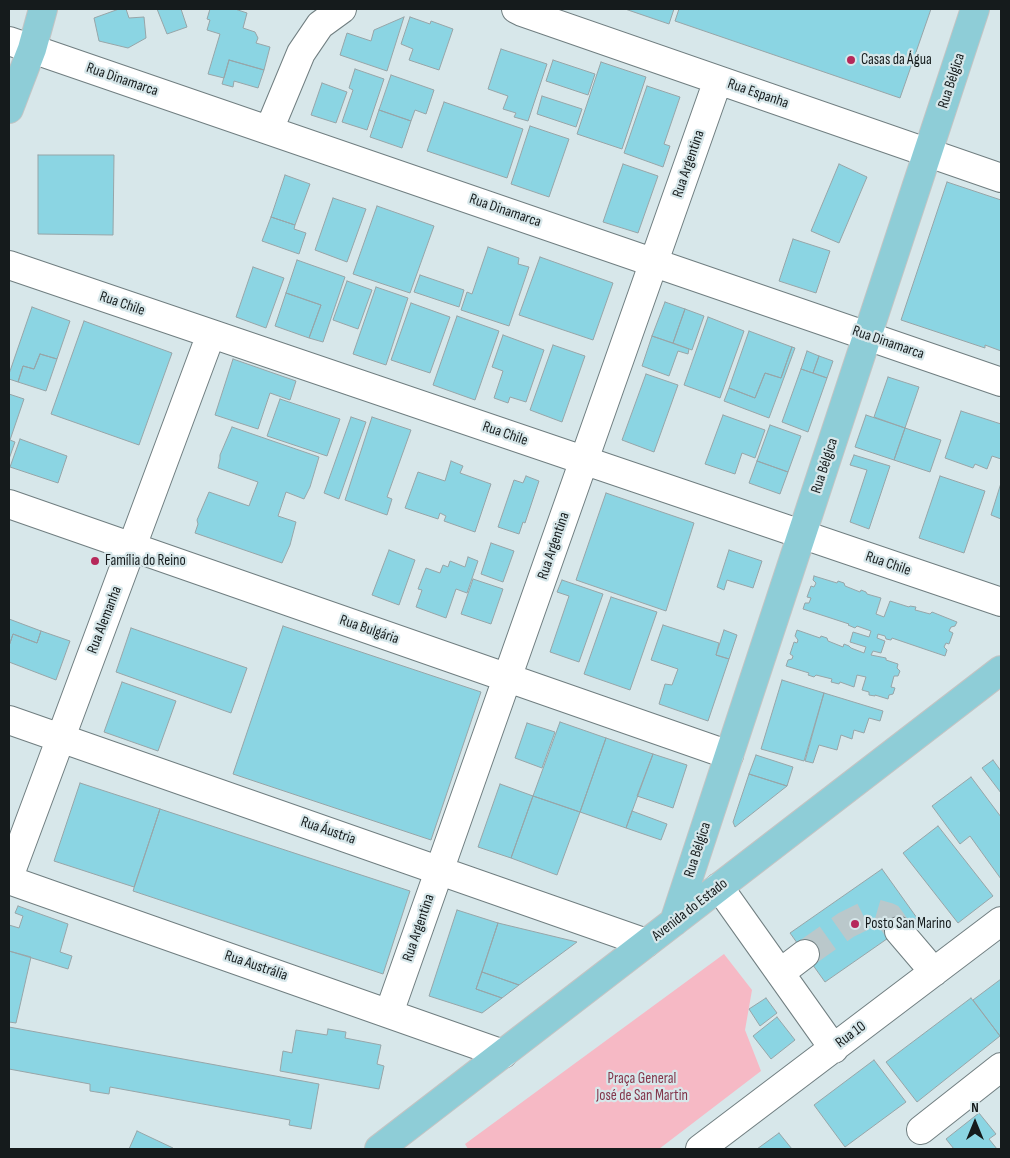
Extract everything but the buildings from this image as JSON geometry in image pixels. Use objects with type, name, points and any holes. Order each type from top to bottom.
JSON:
[{"type":"main road","points":[[9,109],[20,45],[43,9]]},
{"type":"main road","name":"Rua Bélgica","points":[[674,922],[975,9]]},
{"type":"main road","name":"Avenida do Estado","points":[[379,1149],[1001,670]]},
{"type":"street","points":[[269,130],[301,53],[320,25],[342,9]]},
{"type":"street","name":"Rua Espanha","points":[[516,9],[1001,178]]},
{"type":"street","name":"Rua Dinamarca","points":[[20,45],[1001,382]]},
{"type":"street","name":"Rua Argentina","points":[[389,1013],[718,80]]},
{"type":"street","name":"Rua Chile","points":[[9,265],[1001,602]]},
{"type":"street","name":"Rua Alemanha","points":[[9,879],[211,334]]},
{"type":"street","name":"Rua Bulgária","points":[[9,504],[729,756]]},
{"type":"street","name":"Rua Áustria","points":[[9,720],[646,943]]},
{"type":"street","name":"Rua Austrália","points":[[9,879],[503,1054]]},
{"type":"street","points":[[719,887],[834,1049]]},
{"type":"street","name":"Rua 10","points":[[700,1149],[1001,921]]},
{"type":"street","points":[[899,931],[934,972]]},
{"type":"street","points":[[780,973],[805,954]]},
{"type":"street","points":[[921,1130],[1001,1067]]},
{"type":"green space","name":"Praça General José de San Martin","points":[[724,954],[752,990],[745,1030],[761,1071],[659,1149],[468,1149],[465,1144]]},
{"type":"tunnel","points":[[805,954],[846,925],[872,912],[889,917],[899,931]]},
{"type":"place","name":"Casas da Água","points":[[851,60]]},
{"type":"place","name":"Família do Reino","points":[[95,561]]},
{"type":"place","name":"Posto San Marino","points":[[855,924]]}]
